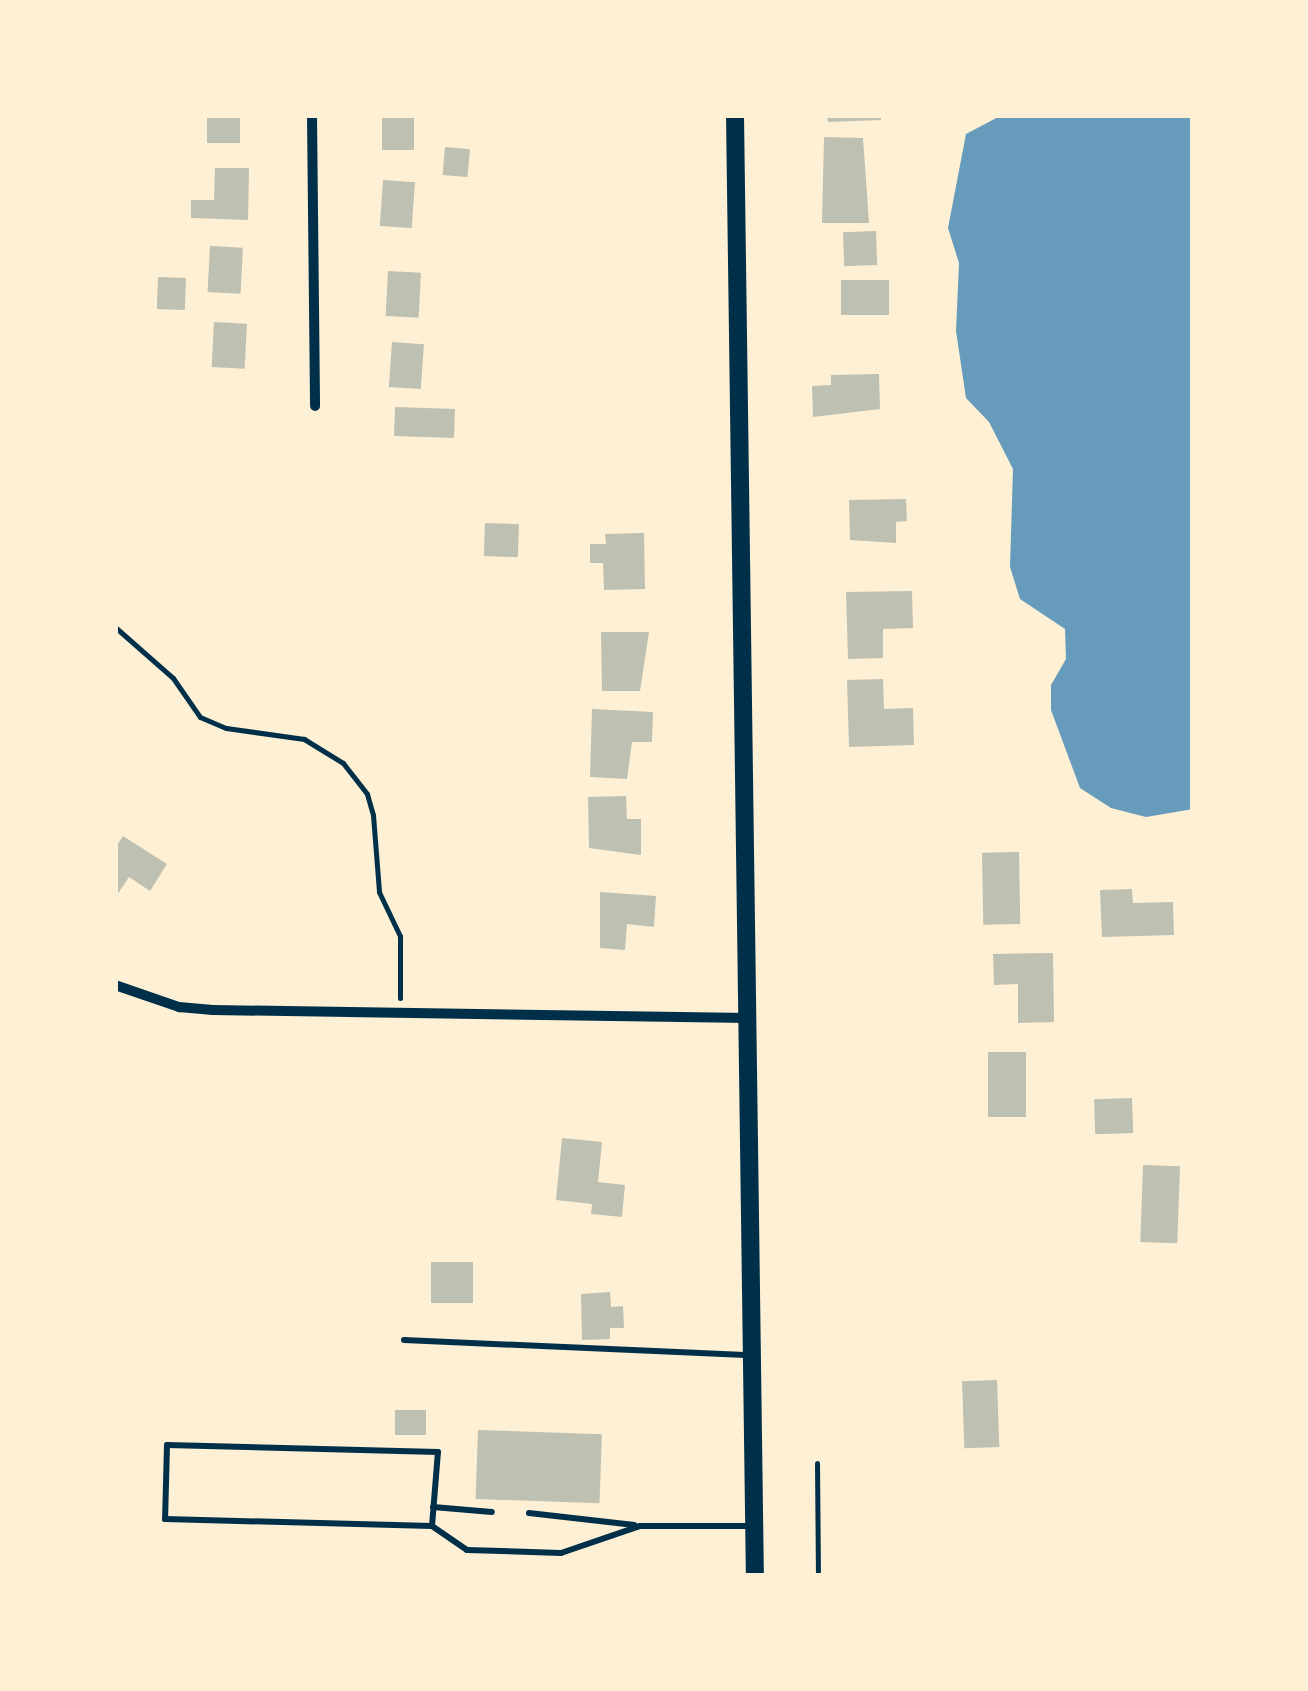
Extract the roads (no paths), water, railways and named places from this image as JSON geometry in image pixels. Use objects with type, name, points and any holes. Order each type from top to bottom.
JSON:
[{"type":"main road","points":[[735,115],[755,1576]]},
{"type":"street","points":[[312,115],[315,406]]},
{"type":"street","points":[[115,985],[179,1007],[750,1018]]},
{"type":"lane","points":[[404,1340],[752,1355]]},
{"type":"lane","points":[[432,1526],[438,1452],[167,1444],[164,1519],[432,1526],[466,1550],[561,1552],[640,1526]]},
{"type":"lane","points":[[434,1507],[492,1512]]},
{"type":"lane","points":[[529,1514],[640,1526],[755,1526]]},
{"type":"water","points":[[1002,115],[1193,115],[1193,809],[1146,817],[1111,808],[1080,788],[1051,710],[1051,685],[1066,659],[1065,629],[1020,599],[1010,567],[1013,469],[989,422],[966,398],[956,331],[959,263],[948,228],[966,134]]}]
